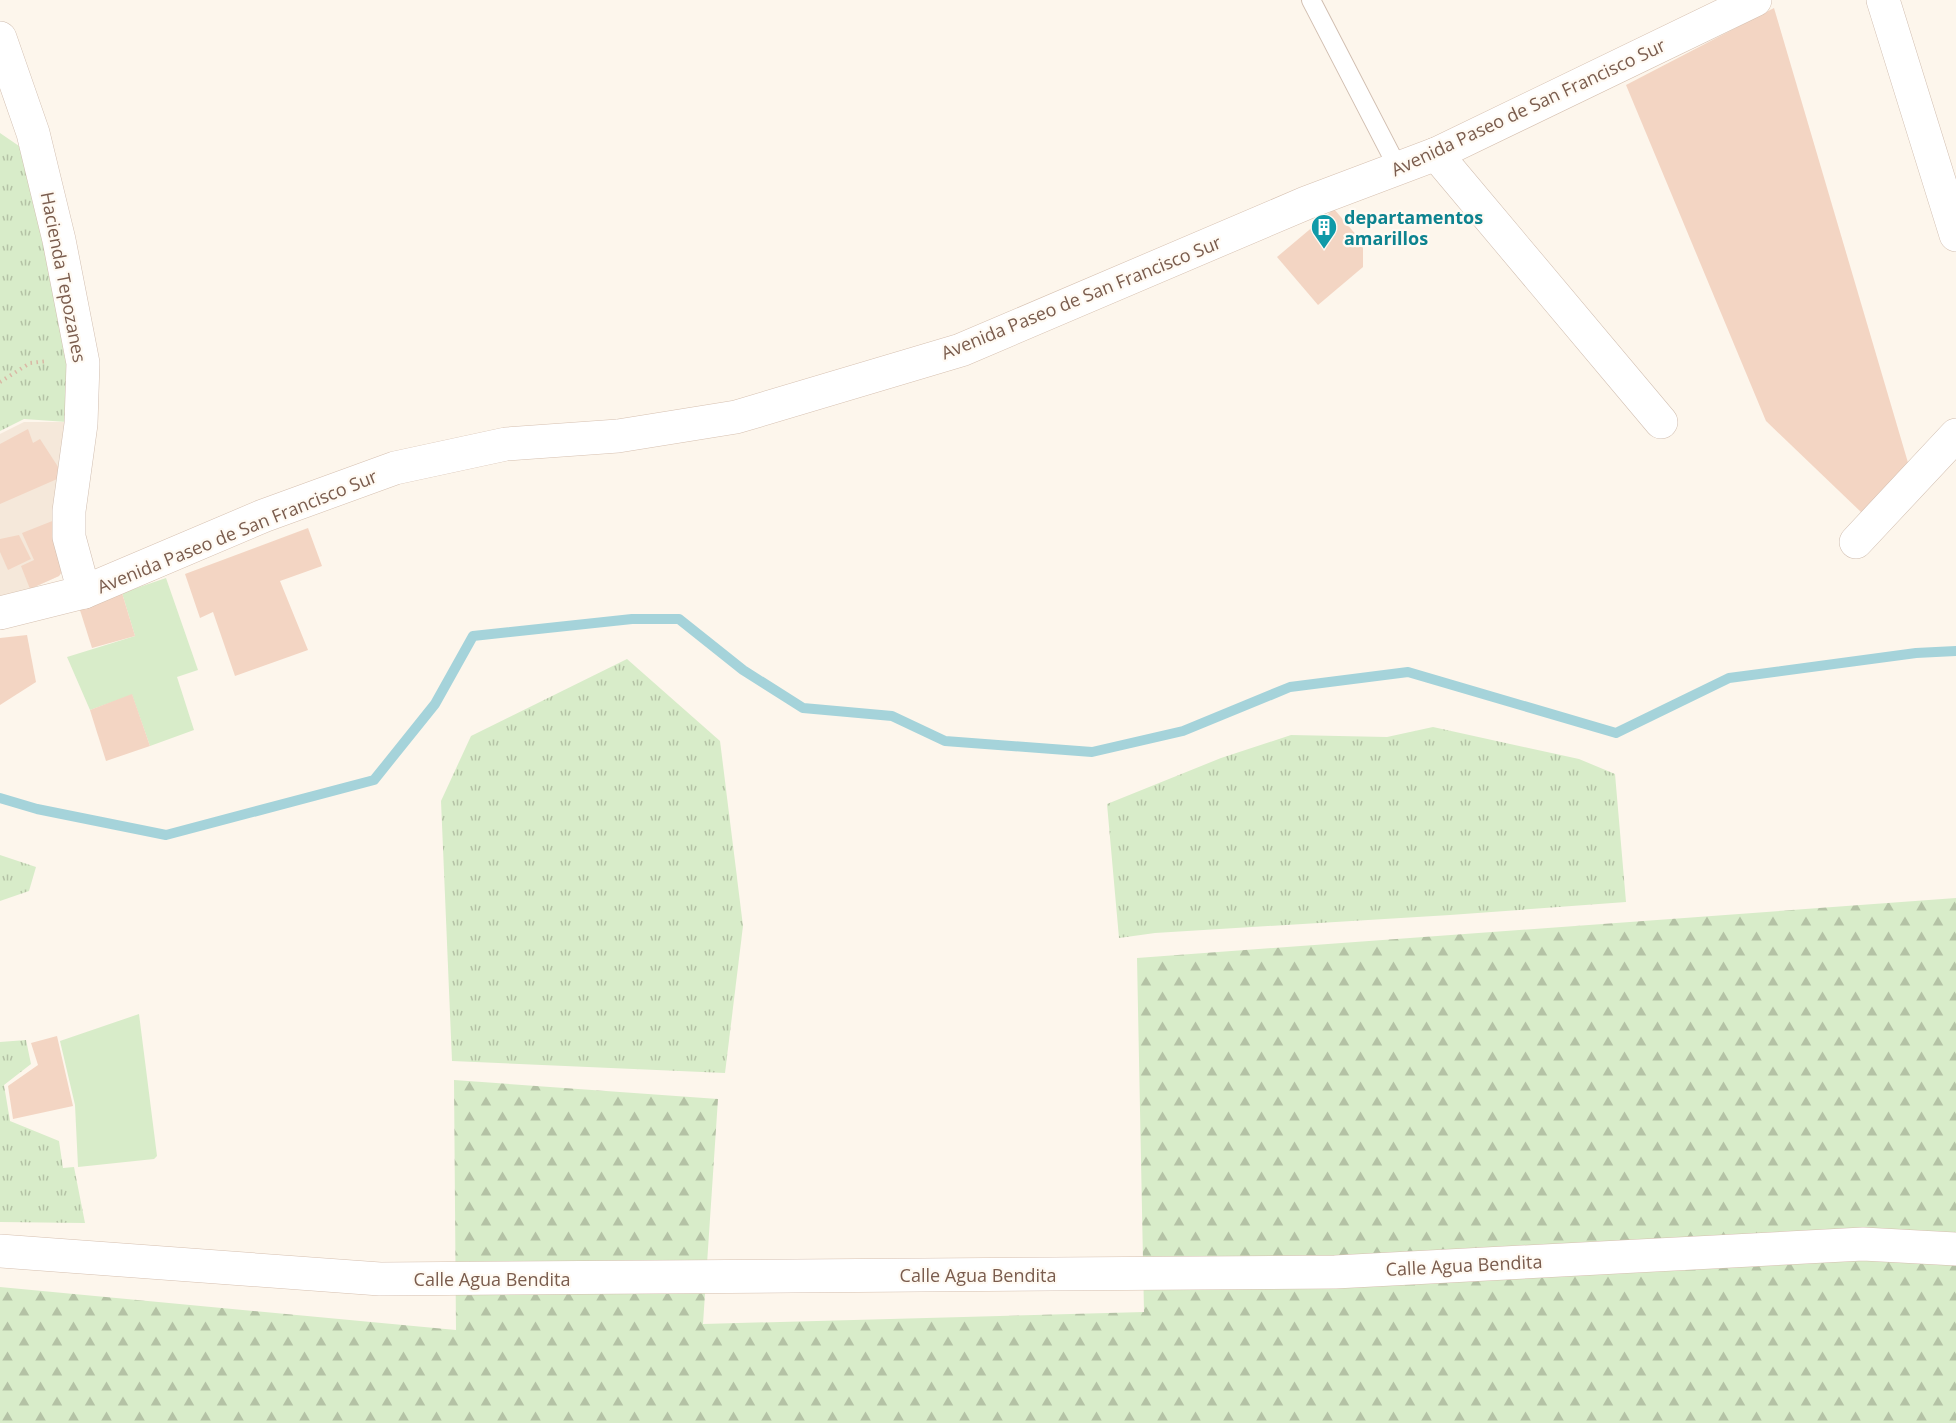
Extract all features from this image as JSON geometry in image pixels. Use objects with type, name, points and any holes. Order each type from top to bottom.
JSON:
[{"type":"main road","name":"Avenida Paseo de San Francisco Sur","points":[[0,613],[84,592],[263,516],[395,468],[506,444],[618,436],[736,417],[961,350],[1306,203],[1436,154],[1755,0]]},
{"type":"main road","points":[[1883,0],[1956,235]]},
{"type":"main road","name":"Hacienda Tepozanes","points":[[0,38],[33,133],[59,240],[83,363],[81,424],[69,511],[69,537],[84,592]]},
{"type":"main road","points":[[1436,154],[1661,422]]},
{"type":"main road","points":[[1856,542],[1956,435]]},
{"type":"main road","name":"Calle Agua Bendita","points":[[0,1251],[380,1280],[1335,1272],[1863,1244],[1956,1249]]},
{"type":"lane","points":[[1311,0],[1398,168]]},
{"type":"path","points":[[0,382],[30,363],[81,354]]},
{"type":"shaded area","points":[[24,422],[67,422],[65,567],[59,576],[30,589],[0,596],[0,434]]},
{"type":"green space","points":[[0,133],[19,146],[36,200],[66,349],[67,422],[24,419],[0,431]]},
{"type":"green space","points":[[166,578],[198,670],[177,677],[194,730],[150,746],[132,695],[90,710],[67,657],[135,636],[122,593]]},
{"type":"green space","points":[[627,659],[720,741],[743,926],[725,1073],[452,1061],[441,801],[471,736]]},
{"type":"green space","points":[[1433,727],[1579,759],[1615,774],[1626,902],[1155,933],[1119,938],[1107,804],[1221,758],[1291,735],[1387,737]]},
{"type":"green space","points":[[0,855],[36,867],[29,891],[0,901]]},
{"type":"green space","points":[[1956,898],[1956,1423],[0,1423],[0,1287],[456,1330],[454,1080],[718,1099],[703,1324],[1144,1312],[1137,958]]},
{"type":"green space","points":[[139,1014],[157,1156],[154,1159],[78,1167],[75,1105],[60,1041]]},
{"type":"green space","points":[[26,1040],[31,1064],[4,1085],[10,1121],[59,1141],[63,1168],[74,1167],[85,1223],[0,1222],[0,1042]]},
{"type":"building","points":[[1774,8],[1909,466],[1862,513],[1766,421],[1626,85]]},
{"type":"building","name":"departamentos amarillos","points":[[1334,209],[1363,243],[1363,267],[1318,305],[1277,257]]},
{"type":"building","points":[[28,429],[33,443],[40,439],[64,476],[0,504],[0,444]]},
{"type":"building","points":[[65,516],[65,567],[59,576],[30,589],[21,566],[34,560],[22,533]]},
{"type":"building","points":[[308,528],[322,566],[280,581],[308,650],[235,676],[213,612],[200,618],[185,574]]},
{"type":"building","points":[[19,535],[31,559],[8,570],[0,552],[0,539]]},
{"type":"building","points":[[122,593],[135,636],[92,648],[79,607]]},
{"type":"building","points":[[27,635],[36,682],[0,705],[0,638]]},
{"type":"building","points":[[132,694],[150,746],[106,761],[90,710]]},
{"type":"building","points":[[57,1036],[73,1106],[13,1119],[8,1086],[38,1065],[31,1043]]},
{"type":"waterway","points":[[0,798],[37,809],[166,835],[374,780],[435,704],[473,636],[632,619],[679,619],[743,670],[803,708],[892,716],[945,741],[1092,752],[1183,731],[1290,687],[1408,672],[1616,733],[1729,678],[1916,653],[1956,651]]},
{"type":"place","name":"departamentos amarillos","points":[[1324,250]]}]
